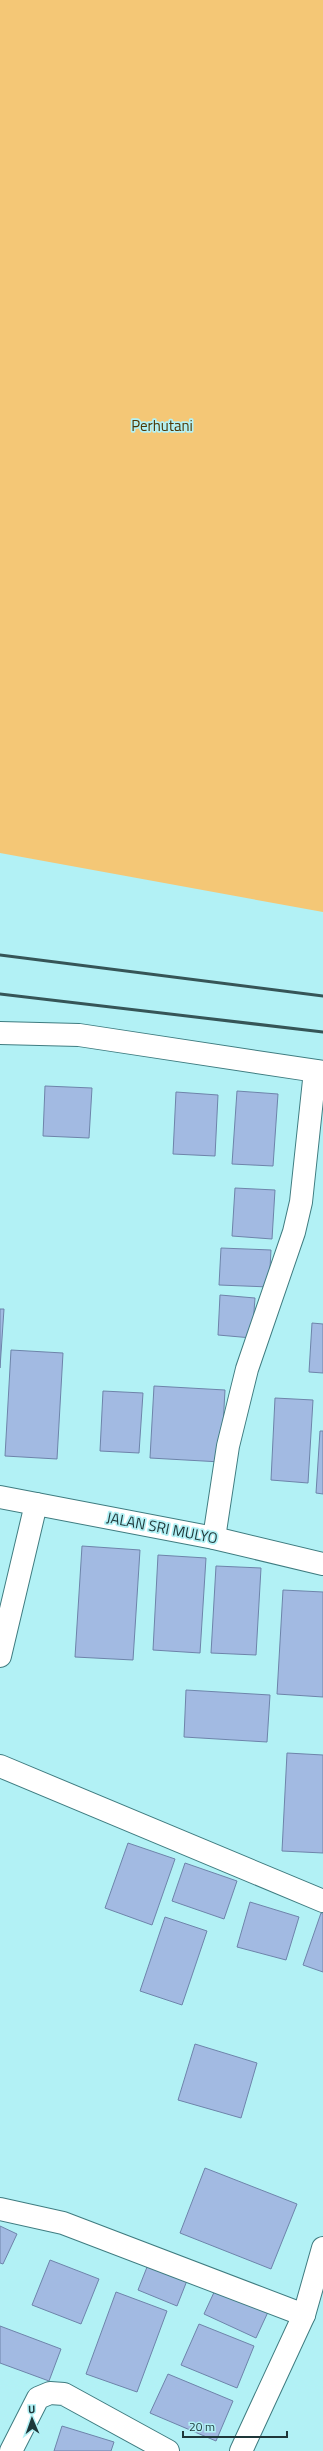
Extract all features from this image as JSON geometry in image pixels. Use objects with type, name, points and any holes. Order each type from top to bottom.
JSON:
[{"type":"street","points":[[0,1032],[79,1035],[319,1072],[301,1202],[294,1232],[247,1369],[228,1446],[214,1538]]},
{"type":"street","name":"JALAN SRI MULYO","points":[[0,1497],[214,1538],[323,1564]]},
{"type":"street","points":[[0,1656],[36,1504]]},
{"type":"street","points":[[0,1766],[323,1901]]},
{"type":"street","points":[[0,2209],[63,2223],[179,2269],[304,2315]]},
{"type":"street","points":[[241,2451],[304,2315],[323,2248]]},
{"type":"street","points":[[11,2451],[38,2398],[50,2393],[64,2394],[168,2451]]},
{"type":"green space","name":"Perhutani","points":[[0,0],[323,0],[323,912],[0,853]]},
{"type":"building","points":[[45,1086],[92,1088],[89,1138],[43,1136]]},
{"type":"building","points":[[237,1091],[278,1094],[273,1166],[232,1164]]},
{"type":"building","points":[[176,1092],[218,1095],[215,1156],[173,1154]]},
{"type":"building","points":[[235,1188],[275,1190],[272,1239],[232,1236]]},
{"type":"building","points":[[221,1248],[271,1250],[269,1287],[219,1285]]},
{"type":"building","points":[[220,1295],[255,1298],[252,1338],[218,1335]]},
{"type":"building","points":[[0,1309],[4,1309],[0,1368]]},
{"type":"building","points":[[312,1323],[323,1324],[323,1373],[309,1372]]},
{"type":"building","points":[[11,1350],[63,1353],[57,1459],[5,1456]]},
{"type":"building","points":[[154,1386],[225,1390],[221,1462],[150,1458]]},
{"type":"building","points":[[103,1391],[143,1393],[139,1453],[100,1451]]},
{"type":"building","points":[[275,1398],[313,1400],[308,1483],[271,1480]]},
{"type":"building","points":[[320,1431],[323,1431],[323,1494],[316,1493]]},
{"type":"building","points":[[82,1546],[140,1550],[133,1660],[75,1657]]},
{"type":"building","points":[[158,1555],[206,1558],[200,1653],[153,1650]]},
{"type":"building","points":[[216,1566],[261,1568],[256,1655],[211,1653]]},
{"type":"building","points":[[283,1590],[323,1592],[323,1697],[277,1694]]},
{"type":"building","points":[[186,1690],[270,1695],[267,1742],[184,1737]]},
{"type":"building","points":[[287,1753],[323,1755],[323,1853],[282,1851]]},
{"type":"building","points":[[128,1843],[175,1859],[152,1925],[105,1908]]},
{"type":"building","points":[[185,1863],[237,1881],[224,1919],[172,1901]]},
{"type":"building","points":[[250,1902],[299,1917],[286,1960],[237,1947]]},
{"type":"building","points":[[321,1913],[323,1914],[323,1972],[303,1965]]},
{"type":"building","points":[[165,1917],[207,1931],[182,2005],[140,1991]]},
{"type":"building","points":[[195,2044],[257,2063],[241,2118],[178,2100]]},
{"type":"building","points":[[205,2168],[297,2204],[271,2269],[180,2233]]},
{"type":"building","points":[[0,2226],[17,2234],[3,2264],[0,2263]]},
{"type":"building","points":[[50,2260],[99,2279],[81,2324],[32,2305]]},
{"type":"building","points":[[149,2262],[188,2278],[177,2306],[138,2290]]},
{"type":"building","points":[[216,2288],[268,2312],[256,2338],[204,2314]]},
{"type":"building","points":[[116,2292],[167,2311],[137,2392],[86,2374]]},
{"type":"building","points":[[199,2324],[254,2346],[237,2388],[181,2365]]},
{"type":"building","points":[[0,2326],[61,2349],[49,2381],[0,2363]]},
{"type":"building","points":[[168,2374],[233,2401],[216,2441],[150,2413]]},
{"type":"building","points":[[62,2426],[114,2442],[111,2451],[54,2451]]},
{"type":"railway","points":[[0,955],[323,996]]},
{"type":"railway","points":[[0,994],[323,1032]]}]
